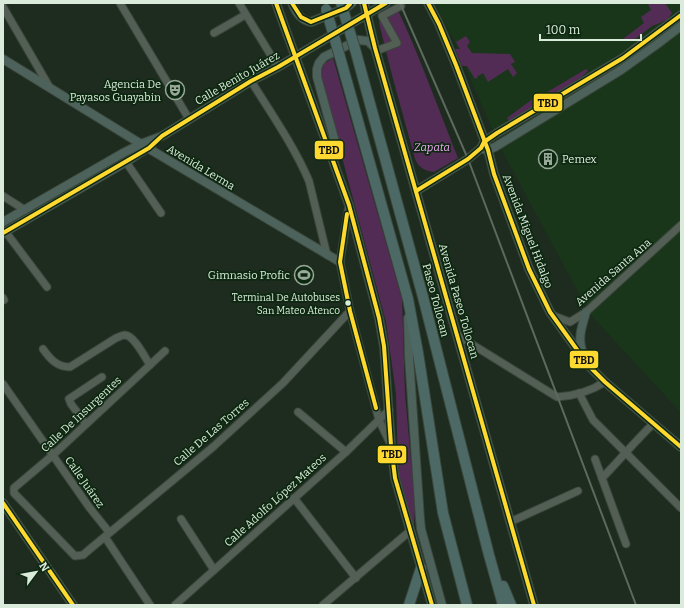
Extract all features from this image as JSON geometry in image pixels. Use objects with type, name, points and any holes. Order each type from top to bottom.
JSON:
[{"type":"highway","name":"Paseo Tollocan","points":[[341,3],[423,297],[503,605]]},
{"type":"highway","points":[[325,6],[408,299],[443,513],[467,605]]},
{"type":"highway","points":[[489,555],[511,605]]},
{"type":"highway","points":[[409,605],[421,568]]},
{"type":"main road","points":[[276,3],[349,204],[379,318],[384,346],[391,445],[395,478],[432,605]]},
{"type":"main road","points":[[292,3],[300,17],[305,21],[311,22],[346,8],[352,3]]},
{"type":"main road","name":"Avenida Paseo Tollocan","points":[[364,3],[534,605]]},
{"type":"main road","name":"Calle Benito Juárez","points":[[4,232],[149,148],[162,136],[251,80],[278,67],[386,3]]},
{"type":"main road","name":"Avenida Miguel Hidalgo","points":[[428,3],[440,24],[456,65],[484,147],[529,269],[537,289],[550,312],[588,365],[653,424],[679,443]]},
{"type":"main road","points":[[416,191],[623,58],[681,14]]},
{"type":"main road","points":[[484,147],[498,145],[621,70],[681,26]]},
{"type":"main road","points":[[333,163],[335,146],[334,138],[317,77],[317,66],[324,57],[358,40],[368,41],[376,49]]},
{"type":"main road","name":"Avenida Lerma","points":[[3,59],[141,144],[340,262]]},
{"type":"main road","name":"Calle Benito Juárez","points":[[3,222],[141,144],[162,136]]},
{"type":"main road","points":[[408,299],[409,357],[421,529],[442,605]]},
{"type":"main road","points":[[586,312],[580,338],[580,346],[588,365]]},
{"type":"main road","points":[[3,503],[74,605]]},
{"type":"street","points":[[121,3],[189,119]]},
{"type":"street","points":[[238,3],[278,67]]},
{"type":"street","points":[[376,49],[397,43],[382,16],[401,6]]},
{"type":"street","points":[[3,7],[50,88]]},
{"type":"street","points":[[214,33],[245,15]]},
{"type":"street","points":[[251,80],[298,159],[309,181],[327,255]]},
{"type":"street","points":[[126,162],[161,213]]},
{"type":"street","points":[[3,196],[25,210]]},
{"type":"street","points":[[349,204],[340,262],[350,311],[379,420],[391,445]]},
{"type":"street","name":"Avenida Santa Ana","points":[[554,316],[570,322],[586,312],[681,225]]},
{"type":"street","points":[[4,232],[47,287]]},
{"type":"street","name":"Calle De Las Torres","points":[[75,556],[83,555],[213,446],[283,383],[350,311]]},
{"type":"street","points":[[43,349],[52,361],[63,367],[70,367],[120,336],[127,335],[137,345],[150,366]]},
{"type":"street","points":[[457,335],[557,397],[579,393],[598,387],[605,382]]},
{"type":"street","name":"Calle De Insurgentes","points":[[75,556],[14,493],[13,490],[15,486],[53,455],[166,351]]},
{"type":"street","points":[[86,424],[69,399],[102,377]]},
{"type":"street","name":"Calle Juárez","points":[[3,384],[89,507],[150,605]]},
{"type":"street","points":[[579,393],[593,420],[681,508]]},
{"type":"street","name":"Calle Adolfo López Mateos","points":[[175,605],[346,452],[389,410]]},
{"type":"street","points":[[298,412],[346,452]]},
{"type":"street","points":[[602,478],[653,424]]},
{"type":"street","points":[[595,459],[626,544]]},
{"type":"street","points":[[510,522],[578,491]]},
{"type":"street","points":[[294,498],[356,578]]},
{"type":"street","points":[[181,519],[214,570]]},
{"type":"street","points":[[323,605],[410,531]]},
{"type":"shaded area","points":[[434,3],[681,3],[681,413],[590,314],[499,145],[453,38]]},
{"type":"green space","points":[[665,3],[672,13],[667,20],[652,26],[634,40],[623,39],[644,23],[641,17],[651,10],[648,4]]},
{"type":"green space","name":"Zapata","points":[[397,8],[458,158],[434,172],[428,171],[418,165],[415,159],[379,23],[380,19]]},
{"type":"green space","points":[[466,36],[470,42],[467,46],[472,53],[510,54],[515,62],[511,64],[517,73],[513,77],[508,69],[488,82],[483,73],[477,77],[478,79],[475,79],[467,66],[462,66],[455,49],[460,49],[456,42]]},
{"type":"green space","points":[[333,58],[402,299],[405,394],[415,506],[414,527],[398,471],[396,394],[386,322],[320,75],[324,64]]},
{"type":"green space","points":[[586,69],[588,71],[568,89],[510,123],[507,118],[542,92],[544,94]]},
{"type":"railway","points":[[400,3],[468,159],[636,605]]},
{"type":"transit line","name":"TBD","points":[[276,3],[349,205],[379,318],[384,346],[391,445],[395,478],[432,605]]},
{"type":"transit line","name":"TBD","points":[[292,3],[301,17],[311,22],[346,8],[350,4]]},
{"type":"transit line","name":"TBD","points":[[364,3],[375,48],[534,605]]},
{"type":"transit line","name":"TBD","points":[[3,233],[149,148],[162,136],[251,81],[278,67],[386,3]]},
{"type":"transit line","name":"TBD","points":[[428,3],[439,24],[456,65],[488,150],[494,174],[529,269],[550,312],[588,365],[605,382],[681,447]]},
{"type":"transit line","name":"TBD","points":[[416,191],[468,159],[481,148],[484,142],[497,133],[623,58],[681,15]]},
{"type":"transit line","name":"TBD","points":[[347,214],[340,262],[350,311],[376,408]]},
{"type":"transit line","name":"TBD","points":[[3,503],[73,605]]},
{"type":"place","name":"Agencia De Payasos Guayabin","points":[[175,90]]},
{"type":"place","name":"Pemex","points":[[548,159]]},
{"type":"place","name":"Gimnasio Profic","points":[[304,275]]},
{"type":"place","name":"Terminal De Autobuses San Mateo Atenco","points":[[348,303]]}]
